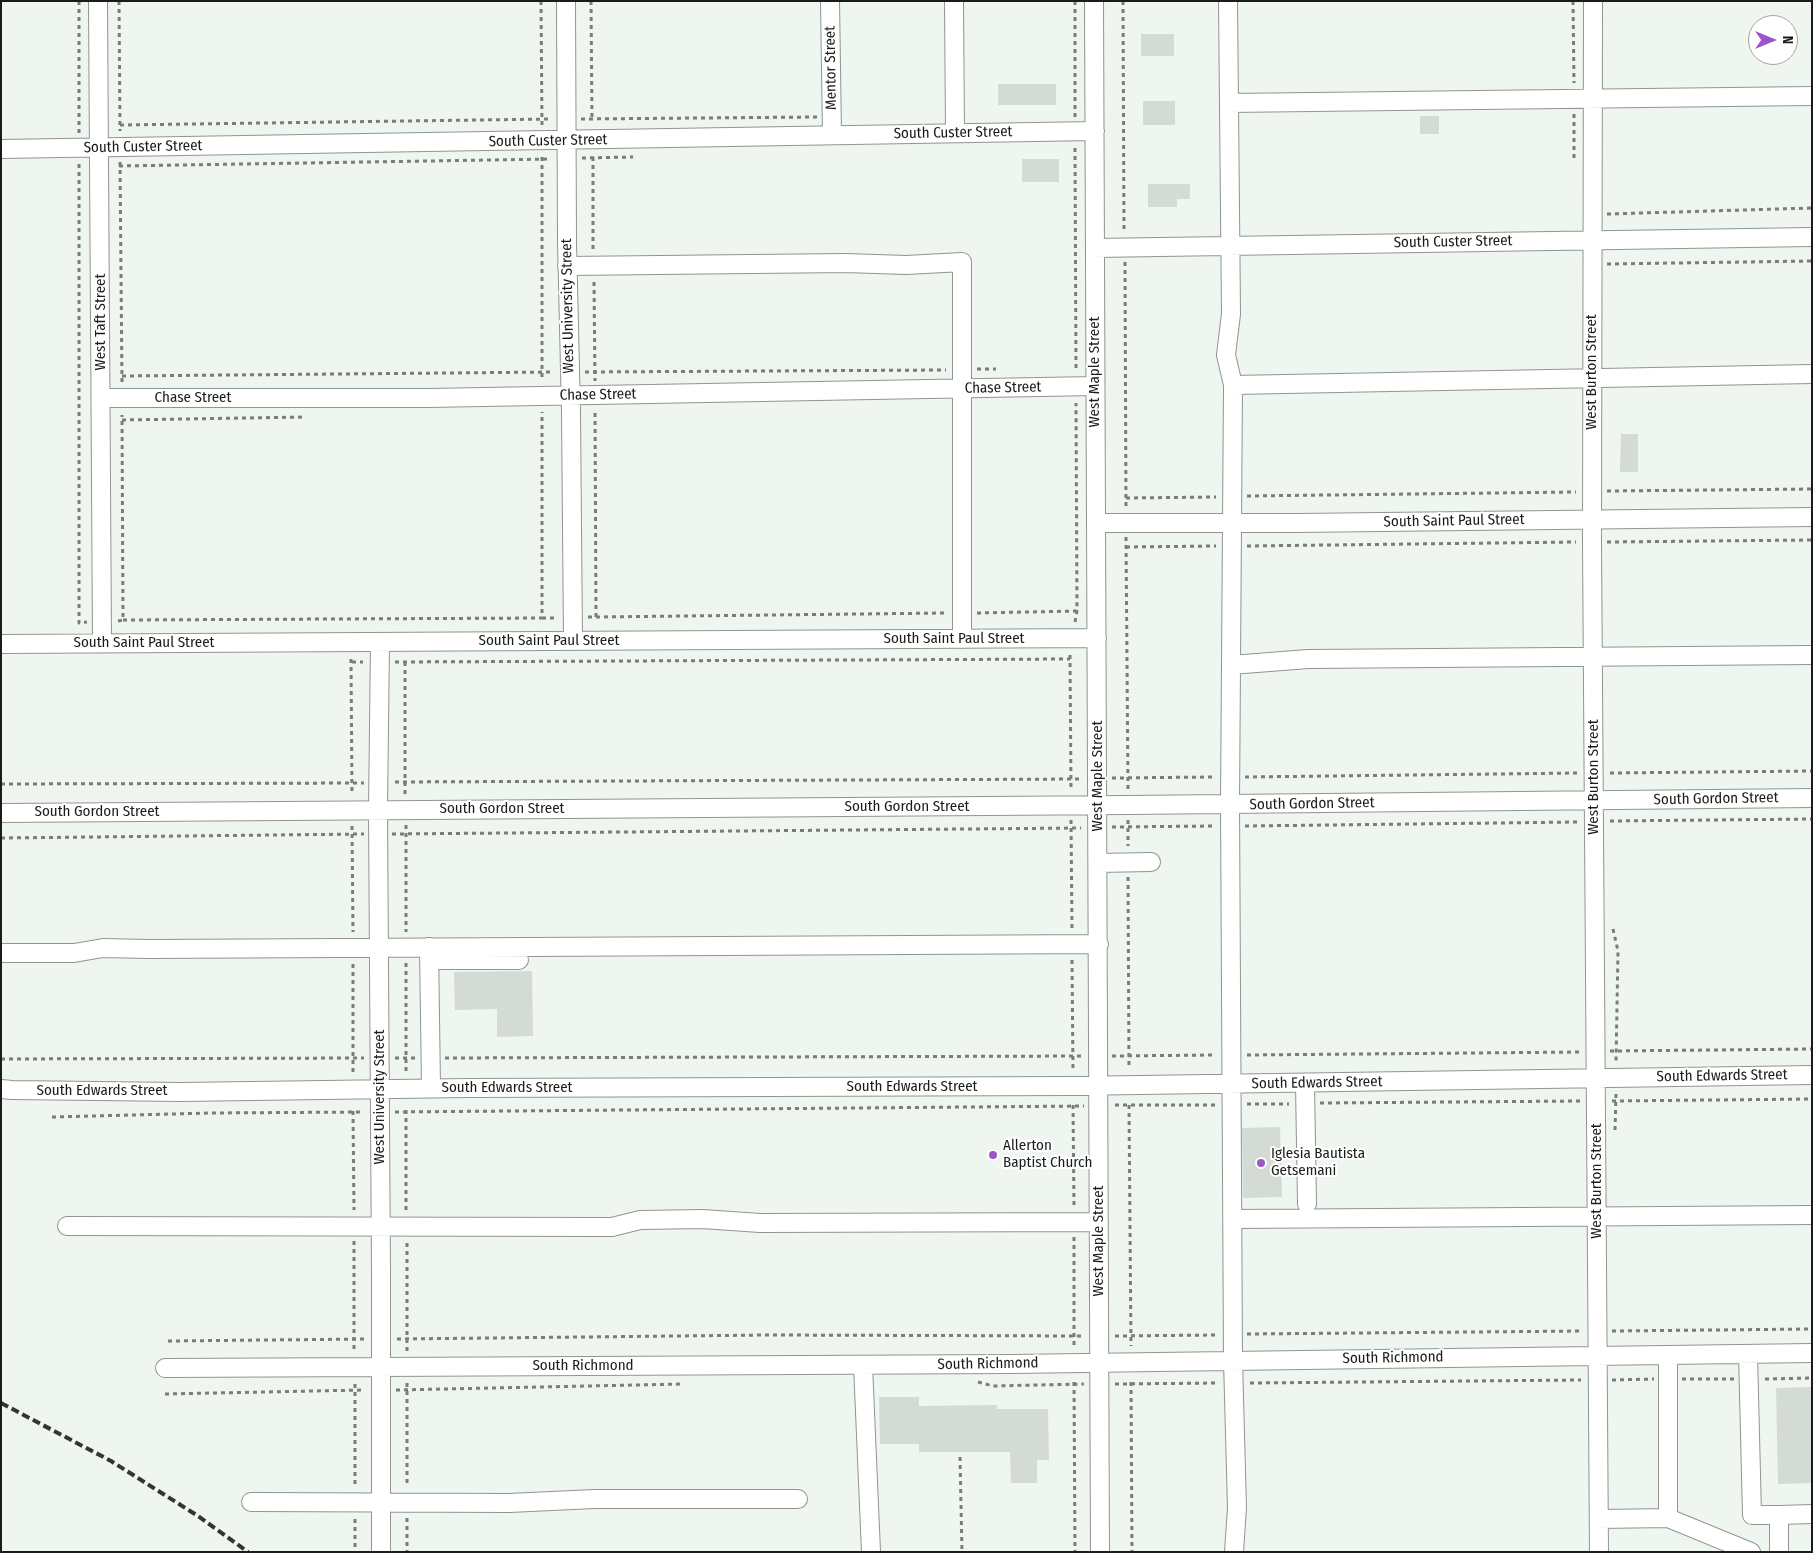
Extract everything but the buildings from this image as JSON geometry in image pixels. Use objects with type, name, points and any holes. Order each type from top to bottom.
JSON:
[{"type":"street","name":"West Taft Street","points":[[98,1],[101,148],[102,643]]},
{"type":"street","name":"West University Street","points":[[566,1],[567,266],[571,395],[573,641]]},
{"type":"street","name":"Mentor Street","points":[[830,1],[832,136]]},
{"type":"street","points":[[954,1],[955,133]]},
{"type":"street","name":"West Maple Street","points":[[1094,1],[1100,1552]]},
{"type":"street","points":[[1228,1],[1231,314],[1226,356],[1233,385],[1230,804],[1234,1383],[1237,1508],[1234,1552]]},
{"type":"street","name":"West Burton Street","points":[[1593,1],[1592,542],[1599,1552]]},
{"type":"street","points":[[1229,102],[1812,96]]},
{"type":"street","name":"South Custer Street","points":[[1,149],[832,136],[955,133],[1075,123],[1094,131]]},
{"type":"street","name":"South Custer Street","points":[[1094,248],[1812,237]]},
{"type":"street","points":[[567,266],[835,263],[906,265],[962,262],[962,639]]},
{"type":"street","points":[[1233,385],[1812,374]]},
{"type":"street","name":"Chase Street","points":[[101,398],[408,398],[1095,386]]},
{"type":"street","name":"South Saint Paul Street","points":[[1096,523],[1812,517]]},
{"type":"street","name":"South Saint Paul Street","points":[[1,644],[1097,638]]},
{"type":"street","name":"West University Street","points":[[380,642],[378,810],[381,1552]]},
{"type":"street","points":[[1231,665],[1308,659],[1812,655]]},
{"type":"street","name":"South Gordon Street","points":[[1,813],[1098,806],[1812,798]]},
{"type":"street","points":[[1098,863],[1151,862]]},
{"type":"street","points":[[429,954],[1099,944]]},
{"type":"street","points":[[1,953],[74,953],[103,948],[149,950],[379,947],[429,954],[519,960]]},
{"type":"street","points":[[429,954],[431,1088]]},
{"type":"street","name":"South Edwards Street","points":[[5,1090],[181,1092],[431,1088],[1129,1086],[1812,1075]]},
{"type":"street","points":[[1305,1084],[1307,1204]]},
{"type":"street","points":[[1233,1219],[1812,1215]]},
{"type":"street","points":[[67,1226],[612,1227],[640,1220],[702,1219],[760,1223],[1099,1222]]},
{"type":"street","points":[[1748,1354],[1752,1515],[1812,1514]]},
{"type":"street","name":"South Richmond","points":[[165,1368],[1074,1363],[1812,1354]]},
{"type":"street","points":[[1668,1355],[1668,1518]]},
{"type":"street","points":[[862,1364],[871,1552]]},
{"type":"street","points":[[250,1502],[381,1501],[509,1503],[594,1499],[798,1499]]},
{"type":"street","points":[[1779,1515],[1779,1552]]},
{"type":"street","points":[[1599,1520],[1668,1518],[1751,1552]]},
{"type":"path","points":[[79,1],[79,251]]},
{"type":"path","points":[[541,1],[542,618]]},
{"type":"path","points":[[591,1],[596,617]]},
{"type":"path","points":[[1075,1],[1077,611],[1070,660],[1075,1552]]},
{"type":"path","points":[[1123,1],[1132,1552]]},
{"type":"path","points":[[1065,115],[1075,123]]},
{"type":"path","points":[[120,125],[832,117]]},
{"type":"path","points":[[1593,215],[1812,208]]},
{"type":"path","points":[[1593,264],[1812,261]]},
{"type":"path","points":[[1067,369],[1076,368]]},
{"type":"path","points":[[122,376],[1000,369]]},
{"type":"path","points":[[1126,498],[1812,489]]},
{"type":"path","points":[[1126,547],[1812,540]]},
{"type":"path","points":[[123,620],[573,618],[1077,611]]},
{"type":"path","points":[[352,662],[1070,660]]},
{"type":"path","points":[[1,784],[1071,779],[1812,771]]},
{"type":"path","points":[[1,838],[1812,819]]},
{"type":"path","points":[[1,1059],[1129,1056],[1812,1050]]},
{"type":"path","points":[[52,1118],[212,1113],[1812,1099]]},
{"type":"path","points":[[168,1341],[758,1335],[1130,1336],[1812,1329]]},
{"type":"path","points":[[976,1381],[993,1386],[1812,1378]]},
{"type":"path","points":[[165,1394],[692,1384]]},
{"type":"path","points":[[960,1458],[962,1552]]},
{"type":"railway","points":[[1,1403],[111,1461],[198,1516],[248,1552]]},
{"type":"place","name":"Allerton Baptist Church","points":[[993,1155]]},
{"type":"place","name":"Iglesia Bautista Getsemani","points":[[1261,1163]]}]
